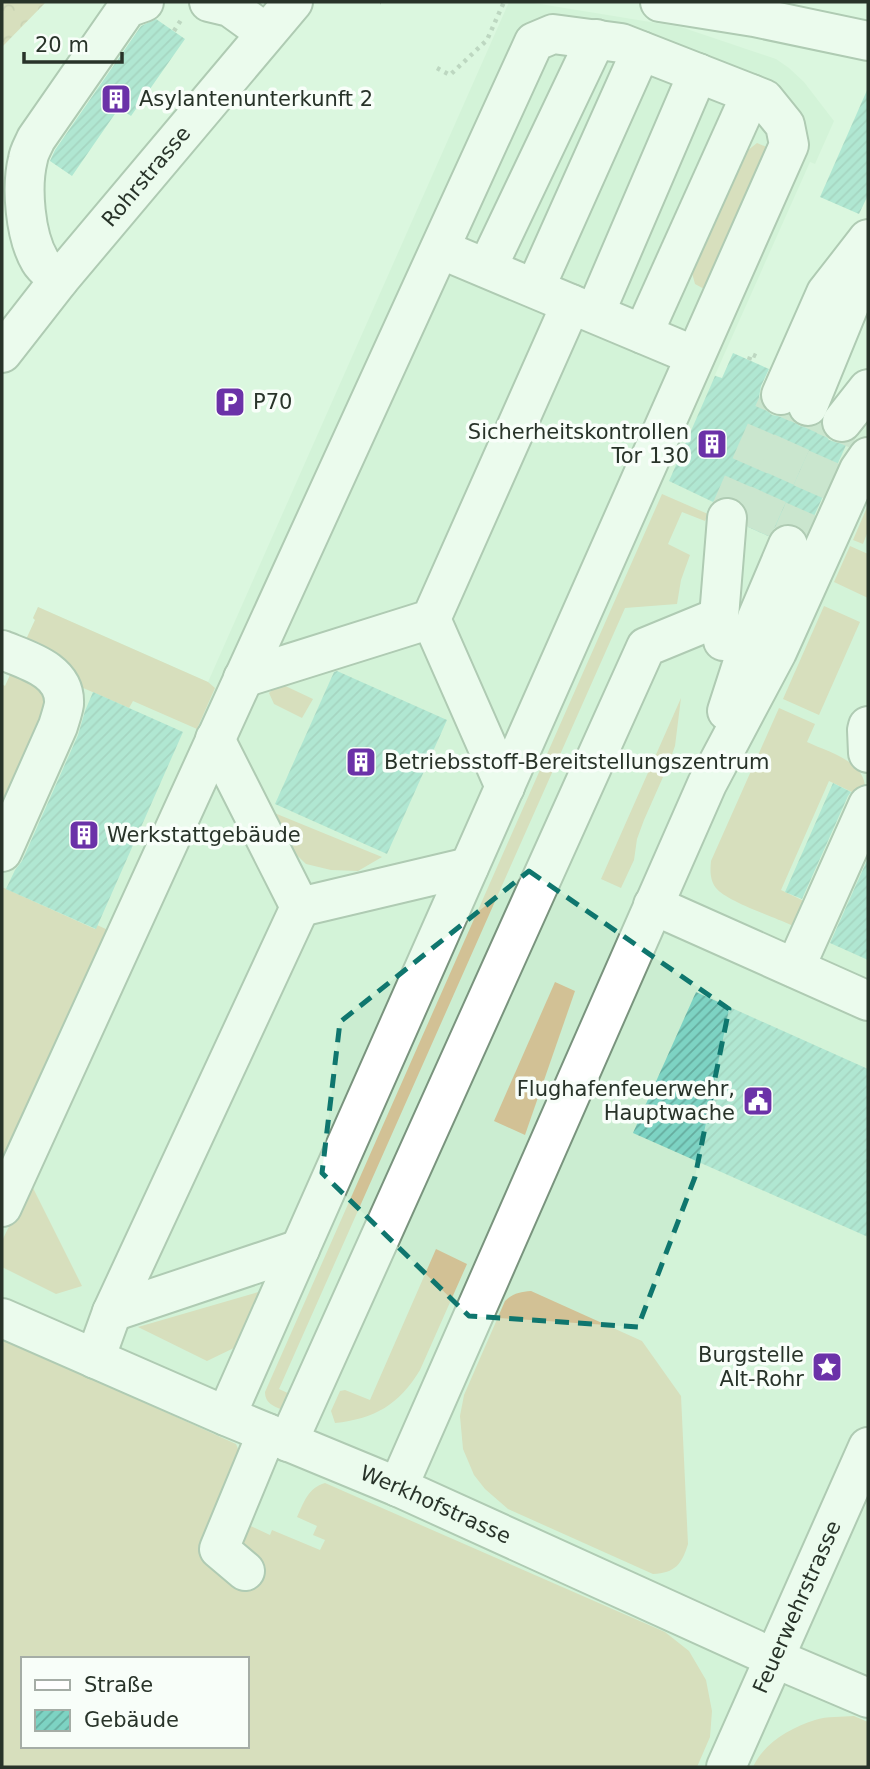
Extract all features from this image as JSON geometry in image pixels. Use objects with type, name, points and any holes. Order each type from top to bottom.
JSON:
[{"type":"street","points":[[59,280],[40,262],[32,243],[26,207],[28,158],[36,139],[127,8],[144,2]]},
{"type":"street","points":[[209,2],[230,7],[266,33]]},
{"type":"street","name":"Rohrstrasse","points":[[2,353],[59,280],[293,2]]},
{"type":"street","points":[[660,2],[754,17],[868,41]]},
{"type":"street","points":[[2,1207],[534,42],[553,34],[621,43],[764,99],[785,125],[789,145],[226,1416]]},
{"type":"street","points":[[486,268],[596,39]]},
{"type":"street","points":[[535,288],[641,51]]},
{"type":"street","points":[[243,678],[430,619],[698,73]]},
{"type":"street","points":[[643,334],[751,94]]},
{"type":"street","points":[[868,239],[826,293],[794,401],[868,260]]},
{"type":"street","points":[[440,248],[695,356]]},
{"type":"street","points":[[842,422],[868,389]]},
{"type":"street","points":[[398,1487],[707,783],[778,652],[859,470],[868,457]]},
{"type":"street","points":[[732,692],[719,617],[740,523]]},
{"type":"street","points":[[707,783],[732,692],[757,618],[788,545]]},
{"type":"street","points":[[245,1571],[219,1549],[278,1437],[646,647],[719,617]]},
{"type":"street","points":[[430,619],[505,787]]},
{"type":"street","points":[[2,650],[46,669],[62,690],[64,704],[58,726],[2,852]]},
{"type":"street","points":[[215,739],[300,907]]},
{"type":"street","points":[[795,968],[868,805]]},
{"type":"street","points":[[300,907],[469,867]]},
{"type":"street","points":[[653,905],[868,1001]]},
{"type":"street","points":[[95,1359],[112,1312],[300,907]]},
{"type":"street","points":[[112,1312],[300,1250]]},
{"type":"street","name":"Werkhofstrasse","points":[[2,1318],[226,1416],[398,1487],[868,1698]]},
{"type":"street","name":"Feuerwehrstrasse","points":[[726,1767],[868,1447]]},
{"type":"path","points":[[437,68],[450,75],[487,40],[504,2]]},
{"type":"highlighted area","points":[[529,871],[729,1009],[695,1177],[638,1327],[469,1316],[322,1173],[340,1022]]},
{"type":"shaded area","points":[[509,2],[528,2],[681,27],[776,59],[804,82],[834,121],[815,164],[810,162],[715,375],[747,390],[757,401],[764,384],[853,423],[868,412],[868,1767],[2,1767],[2,694],[35,620],[33,618],[38,607],[208,682]]},
{"type":"green space","points":[[2,2],[46,2],[2,47]]},
{"type":"green space","points":[[757,143],[769,148],[706,290],[695,284],[692,273],[747,151]]},
{"type":"green space","points":[[662,494],[708,514],[705,521],[682,512],[668,544],[690,555],[681,580],[677,604],[625,608],[279,1389],[305,1401],[287,1412],[269,1403],[265,1392]]},
{"type":"green space","points":[[868,505],[868,531],[863,544],[853,540]]},
{"type":"green space","points":[[850,546],[868,554],[868,598],[834,582]]},
{"type":"green space","points":[[824,606],[860,622],[819,715],[783,699]]},
{"type":"green space","points":[[38,607],[208,682],[215,688],[197,729],[133,701],[129,708],[81,687],[74,673],[22,648]]},
{"type":"green space","points":[[14,666],[41,681],[52,702],[2,825],[2,684],[5,686]]},
{"type":"green space","points":[[279,683],[313,699],[302,718],[274,704],[269,693]]},
{"type":"green space","points":[[681,698],[675,746],[644,820],[637,839],[634,860],[621,888],[601,879]]},
{"type":"green space","points":[[779,708],[815,724],[807,742],[852,764],[859,771],[865,788],[854,793],[829,781],[781,890],[806,902],[797,925],[791,925],[721,893],[713,882],[711,872],[711,861]]},
{"type":"green space","points":[[272,812],[382,857],[358,871],[331,870],[306,864],[282,841]]},
{"type":"green space","points":[[2,887],[95,929],[97,925],[108,930],[2,1168]]},
{"type":"green space","points":[[555,982],[575,991],[525,1135],[494,1121]]},
{"type":"green space","points":[[30,1182],[82,1286],[56,1294],[2,1267],[2,1241]]},
{"type":"green space","points":[[436,1249],[467,1264],[420,1370],[403,1392],[384,1408],[362,1418],[335,1423],[331,1411],[340,1391],[345,1390],[370,1400]]},
{"type":"green space","points":[[272,1288],[238,1346],[207,1361],[138,1327]]},
{"type":"green space","points":[[531,1291],[642,1341],[681,1396],[688,1544],[677,1566],[667,1572],[653,1574],[508,1509],[485,1489],[474,1475],[463,1449],[460,1416],[464,1395],[505,1301],[517,1293]]},
{"type":"green space","points":[[2,1338],[236,1444],[243,1461],[204,1546],[212,1569],[249,1584],[260,1559],[232,1546],[240,1521],[270,1535],[272,1530],[320,1550],[325,1540],[313,1535],[317,1526],[297,1517],[311,1492],[325,1483],[665,1632],[689,1651],[706,1680],[712,1711],[710,1737],[697,1767],[2,1767]]},
{"type":"green space","points":[[854,1716],[868,1722],[868,1767],[753,1767],[771,1744],[796,1727],[829,1717]]},
{"type":"building","name":"Asylantenunterkunft 2","points":[[156,19],[185,39],[131,116],[119,108],[72,176],[50,161],[55,150],[141,26]]},
{"type":"building","points":[[868,88],[868,195],[859,214],[820,197]]},
{"type":"building","points":[[733,353],[769,369],[759,397],[763,407],[772,415],[789,415],[791,420],[800,426],[810,428],[821,424],[822,431],[829,440],[847,443],[806,534],[797,525],[786,523],[775,527],[768,536],[748,527],[747,509],[739,500],[728,496],[713,502],[669,481],[715,376],[722,378]]},
{"type":"building","name":"Betriebsstoff-Bereitstellungszentrum","points":[[334,672],[447,720],[387,854],[275,804]]},
{"type":"building","name":"Werkstattgebäude","points":[[93,692],[183,732],[96,929],[6,889],[22,861],[78,735]]},
{"type":"building","points":[[833,783],[851,792],[802,899],[785,892]]},
{"type":"building","points":[[868,858],[868,960],[830,943]]},
{"type":"building","name":"Flughafenfeuerwehr, Hauptwache","points":[[696,992],[868,1069],[868,1237],[633,1133]]},
{"type":"tunnel","points":[[727,518],[781,395]]},
{"type":"tunnel","points":[[753,529],[808,406]]},
{"type":"tunnel","points":[[788,545],[842,422]]},
{"type":"place","name":"Asylantenunterkunft 2","points":[[116,99]]},
{"type":"place","name":"P70","points":[[230,402]]},
{"type":"place","name":"Sicherheitskontrollen Tor 130","points":[[712,444]]},
{"type":"place","name":"Betriebsstoff-Bereitstellungszentrum","points":[[361,762]]},
{"type":"place","name":"Werkstattgebäude","points":[[84,835]]},
{"type":"place","name":"Flughafenfeuerwehr, Hauptwache","points":[[758,1101]]},
{"type":"place","name":"Burgstelle Alt-Rohr","points":[[827,1367]]}]
